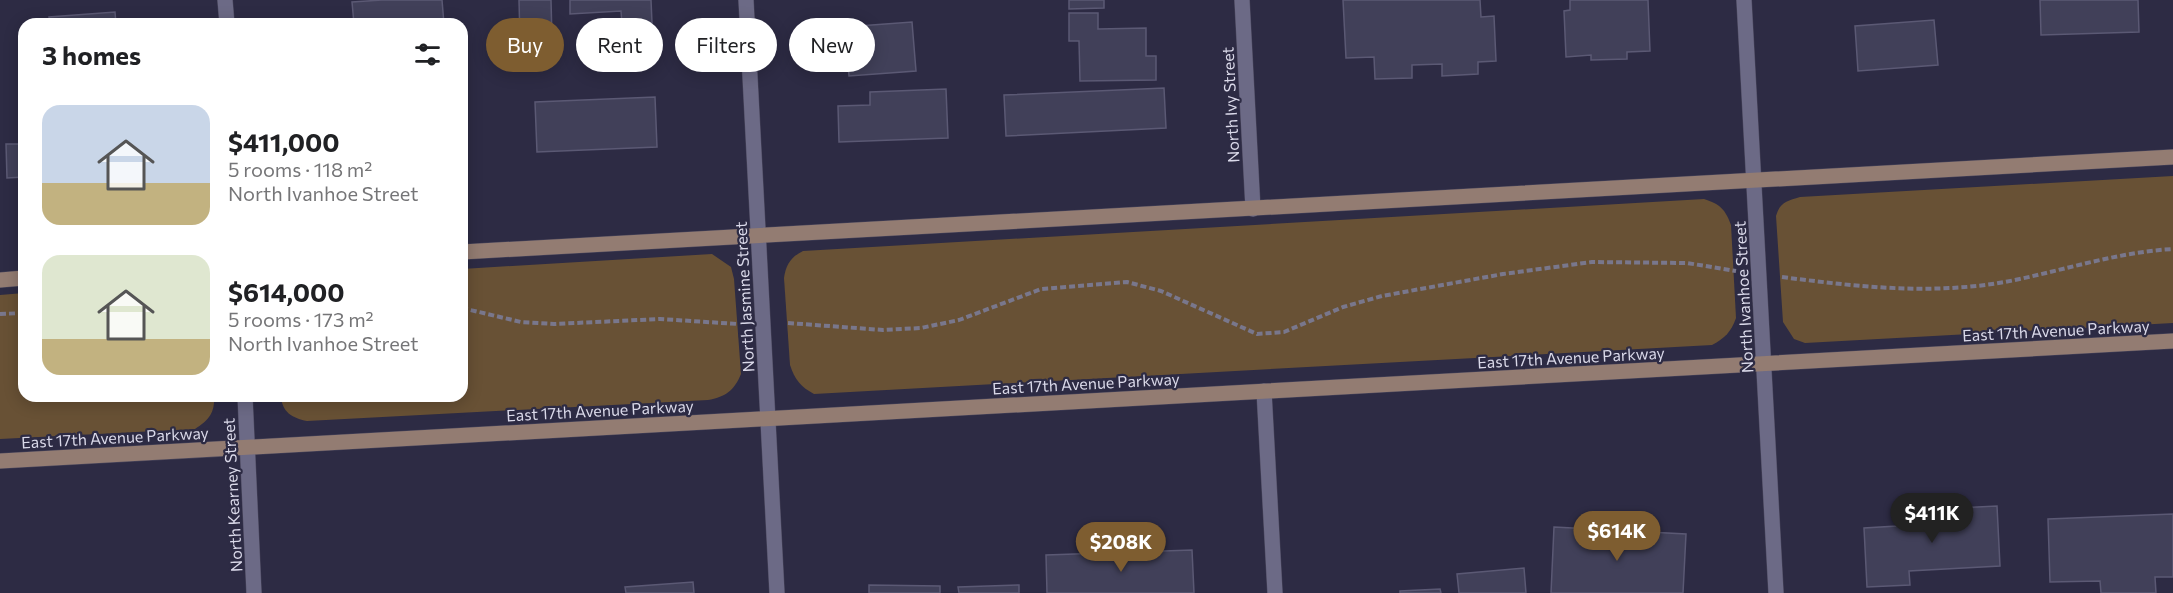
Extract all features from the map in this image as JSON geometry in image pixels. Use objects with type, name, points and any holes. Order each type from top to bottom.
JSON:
[{"type":"main road","points":[[468,252],[2173,157]]},
{"type":"main road","points":[[0,280],[18,278]]},
{"type":"main road","name":"East 17th Avenue Parkway","points":[[0,461],[2173,341]]},
{"type":"street","points":[[225,0],[226,18]]},
{"type":"street","name":"North Jasmine Street","points":[[746,0],[777,593]]},
{"type":"street","name":"North Ivy Street","points":[[1242,0],[1253,208]]},
{"type":"street","name":"North Ivanhoe Street","points":[[1744,0],[1776,593]]},
{"type":"street","points":[[1264,391],[1275,593]]},
{"type":"street","name":"North Kearney Street","points":[[245,402],[254,593]]},
{"type":"path","points":[[468,309],[521,322],[660,320],[741,324],[763,321],[883,330],[921,328],[968,317],[1041,289],[1127,282],[1161,291],[1257,334],[1284,332],[1343,307],[1382,296],[1503,274],[1592,262],[1686,263],[1760,274],[1911,290],[1963,288],[2015,280],[2089,262],[2173,249]]},
{"type":"path","points":[[0,314],[18,313]]},
{"type":"shaded area","points":[[2173,176],[2173,323],[1805,343],[1794,339],[1783,322],[1776,216],[1782,205],[1791,200],[1800,197]]},
{"type":"shaded area","points":[[1704,199],[1721,208],[1731,225],[1736,318],[1727,334],[1712,345],[814,394],[799,382],[790,365],[784,278],[790,262],[803,251]]},
{"type":"shaded area","points":[[712,254],[731,267],[734,279],[741,374],[732,389],[719,397],[708,400],[307,421],[292,416],[286,410],[282,402],[468,402],[468,269]]},
{"type":"shaded area","points":[[18,294],[18,402],[213,402],[210,416],[195,429],[0,439],[0,295]]},
{"type":"building","points":[[442,0],[444,18],[353,18],[352,2]]},
{"type":"building","points":[[519,0],[551,0],[551,18],[519,18]]},
{"type":"building","points":[[570,0],[651,0],[652,18],[622,18],[621,11],[570,14]]},
{"type":"building","points":[[1069,0],[1104,0],[1104,8],[1069,9]]},
{"type":"building","points":[[1343,0],[1480,0],[1481,17],[1494,16],[1496,61],[1478,62],[1478,74],[1442,76],[1442,64],[1412,65],[1412,78],[1375,79],[1374,57],[1346,58]]},
{"type":"building","points":[[1570,0],[1648,0],[1650,51],[1627,52],[1627,59],[1591,60],[1591,55],[1566,57],[1564,11],[1570,10]]},
{"type":"building","points":[[2040,0],[2138,0],[2139,32],[2041,35]]},
{"type":"building","points":[[115,12],[116,18],[49,18]]},
{"type":"building","points":[[1069,13],[1098,13],[1098,29],[1146,28],[1146,56],[1156,56],[1156,80],[1080,81],[1079,41],[1069,41]]},
{"type":"building","points":[[1934,20],[1938,65],[1858,71],[1855,26]]},
{"type":"building","points":[[912,22],[916,71],[849,76],[849,72],[875,72],[875,25]]},
{"type":"building","points":[[1164,88],[1166,128],[1006,136],[1004,95]]},
{"type":"building","points":[[946,89],[948,138],[839,142],[838,106],[870,105],[870,92]]},
{"type":"building","points":[[655,97],[657,147],[537,152],[535,102]]},
{"type":"building","points":[[6,144],[18,144],[18,177],[7,178]]},
{"type":"building","points":[[1997,506],[2000,566],[1909,571],[1910,585],[1867,587],[1864,528],[1897,526],[1896,511]]},
{"type":"building","points":[[2173,514],[2173,577],[2155,577],[2156,593],[2101,593],[2100,581],[2050,582],[2048,519]]},
{"type":"building","points":[[1554,527],[1686,534],[1683,593],[1551,593]]},
{"type":"building","points":[[1192,550],[1194,593],[1047,593],[1046,555]]},
{"type":"building","points":[[1524,568],[1526,593],[1459,593],[1457,574]]},
{"type":"building","points":[[693,582],[694,593],[626,593],[625,587]]},
{"type":"building","points":[[869,585],[940,586],[940,593],[869,593]]},
{"type":"building","points":[[1019,585],[1019,593],[959,593],[958,587]]},
{"type":"building","points":[[1440,589],[1441,593],[1400,593],[1400,591]]}]
